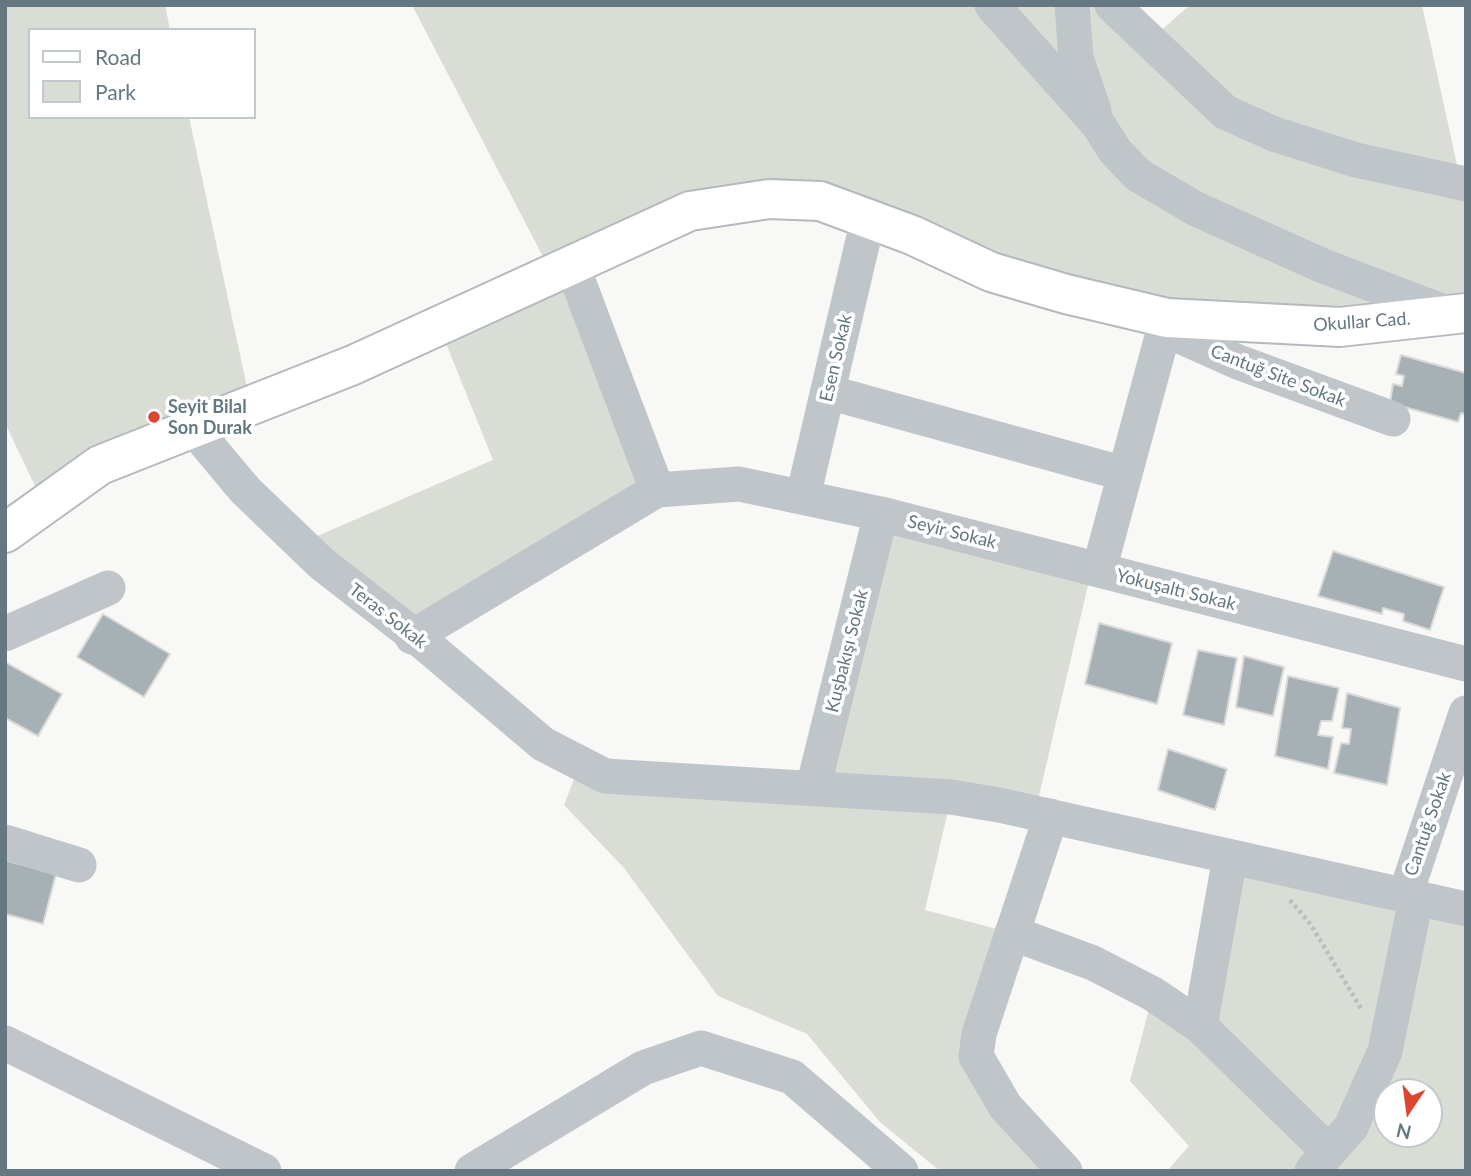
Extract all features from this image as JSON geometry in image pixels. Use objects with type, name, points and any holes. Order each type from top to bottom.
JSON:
[{"type":"main road","name":"Okullar Cad.","points":[[5,533],[100,465],[353,365],[690,211],[769,199],[820,201],[912,235],[991,272],[1166,323],[1340,327],[1459,314]]},
{"type":"street","points":[[992,5],[1098,124],[1115,151],[1139,175],[1196,209],[1321,265],[1459,314]]},
{"type":"street","points":[[1072,5],[1076,58],[1098,124]]},
{"type":"street","points":[[1112,5],[1225,112],[1275,134],[1356,160],[1466,184]]},
{"type":"street","name":"Esen Sokak","points":[[803,497],[868,219]]},
{"type":"street","points":[[412,637],[657,490],[572,265]]},
{"type":"street","name":"Cantuğ Site Sokak","points":[[1166,323],[1238,362],[1392,419]]},
{"type":"street","name":"Yokuşaltı Sokak","points":[[1166,323],[1099,570],[1466,664]]},
{"type":"street","points":[[828,392],[1125,474]]},
{"type":"street","name":"Teras Sokak","points":[[194,429],[245,490],[321,564],[543,744],[605,776],[814,788]]},
{"type":"street","name":"Seyir Sokak","points":[[657,490],[739,484],[881,514],[1099,570]]},
{"type":"street","name":"Kuşbakışı Sokak","points":[[814,788],[881,514]]},
{"type":"street","points":[[5,634],[108,588]]},
{"type":"street","name":"Cantuğ Sokak","points":[[1320,1161],[1351,1127],[1381,1059],[1410,897],[1466,713]]},
{"type":"street","points":[[814,788],[933,795],[1051,816],[1466,909]]},
{"type":"street","points":[[1051,816],[978,1034],[976,1056],[1005,1106],[1065,1171]]},
{"type":"street","points":[[5,842],[79,865]]},
{"type":"street","points":[[1200,1026],[1244,860]]},
{"type":"street","points":[[1012,933],[1093,963],[1153,994],[1200,1026],[1320,1161]]},
{"type":"street","points":[[5,1043],[264,1171]]},
{"type":"street","points":[[472,1171],[643,1068],[701,1048],[792,1076],[901,1171]]},
{"type":"path","points":[[1244,860],[1311,925],[1362,1010],[1381,1059]]},
{"type":"green space","points":[[5,5],[165,5],[170,28],[28,28],[28,119],[189,119],[251,406],[44,505],[5,423]]},
{"type":"green space","points":[[412,5],[1112,5],[1150,40],[1190,5],[1422,5],[1461,183],[1466,184],[1466,313],[1257,325],[769,199],[572,266],[657,490],[412,637],[301,543],[493,460],[439,326],[552,274]]},
{"type":"green space","points":[[881,514],[1092,568],[1035,813],[951,798],[925,910],[1012,933],[979,1034],[1065,1171],[940,1171],[880,1122],[807,1034],[718,996],[624,868],[564,805],[580,764],[813,787]]},
{"type":"green space","points":[[1230,857],[1466,909],[1466,1171],[1167,1171],[1189,1146],[1130,1081],[1153,994],[1199,1025]]},
{"type":"building","points":[[1401,355],[1466,373],[1466,415],[1461,413],[1458,422],[1390,403],[1393,384],[1402,386],[1404,376],[1396,374]]},
{"type":"building","points":[[1333,551],[1444,587],[1430,630],[1403,621],[1404,614],[1383,608],[1382,614],[1318,596]]},
{"type":"building","points":[[103,614],[170,654],[144,697],[77,657]]},
{"type":"building","points":[[1099,623],[1172,643],[1157,704],[1085,684]]},
{"type":"building","points":[[1198,650],[1237,658],[1224,725],[1183,715]]},
{"type":"building","points":[[1244,656],[1284,667],[1273,716],[1236,707]]},
{"type":"building","points":[[5,662],[62,694],[38,736],[5,718]]},
{"type":"building","points":[[1288,676],[1339,688],[1332,721],[1321,721],[1318,735],[1333,737],[1328,769],[1275,756]]},
{"type":"building","points":[[1347,693],[1400,708],[1387,785],[1334,773],[1341,743],[1349,744],[1351,729],[1342,728]]},
{"type":"building","points":[[1168,749],[1227,769],[1215,810],[1158,790]]},
{"type":"building","points":[[5,860],[56,874],[43,924],[5,914]]},
{"type":"place","name":"Seyit Bilal Son Durak","points":[[154,417]]}]
